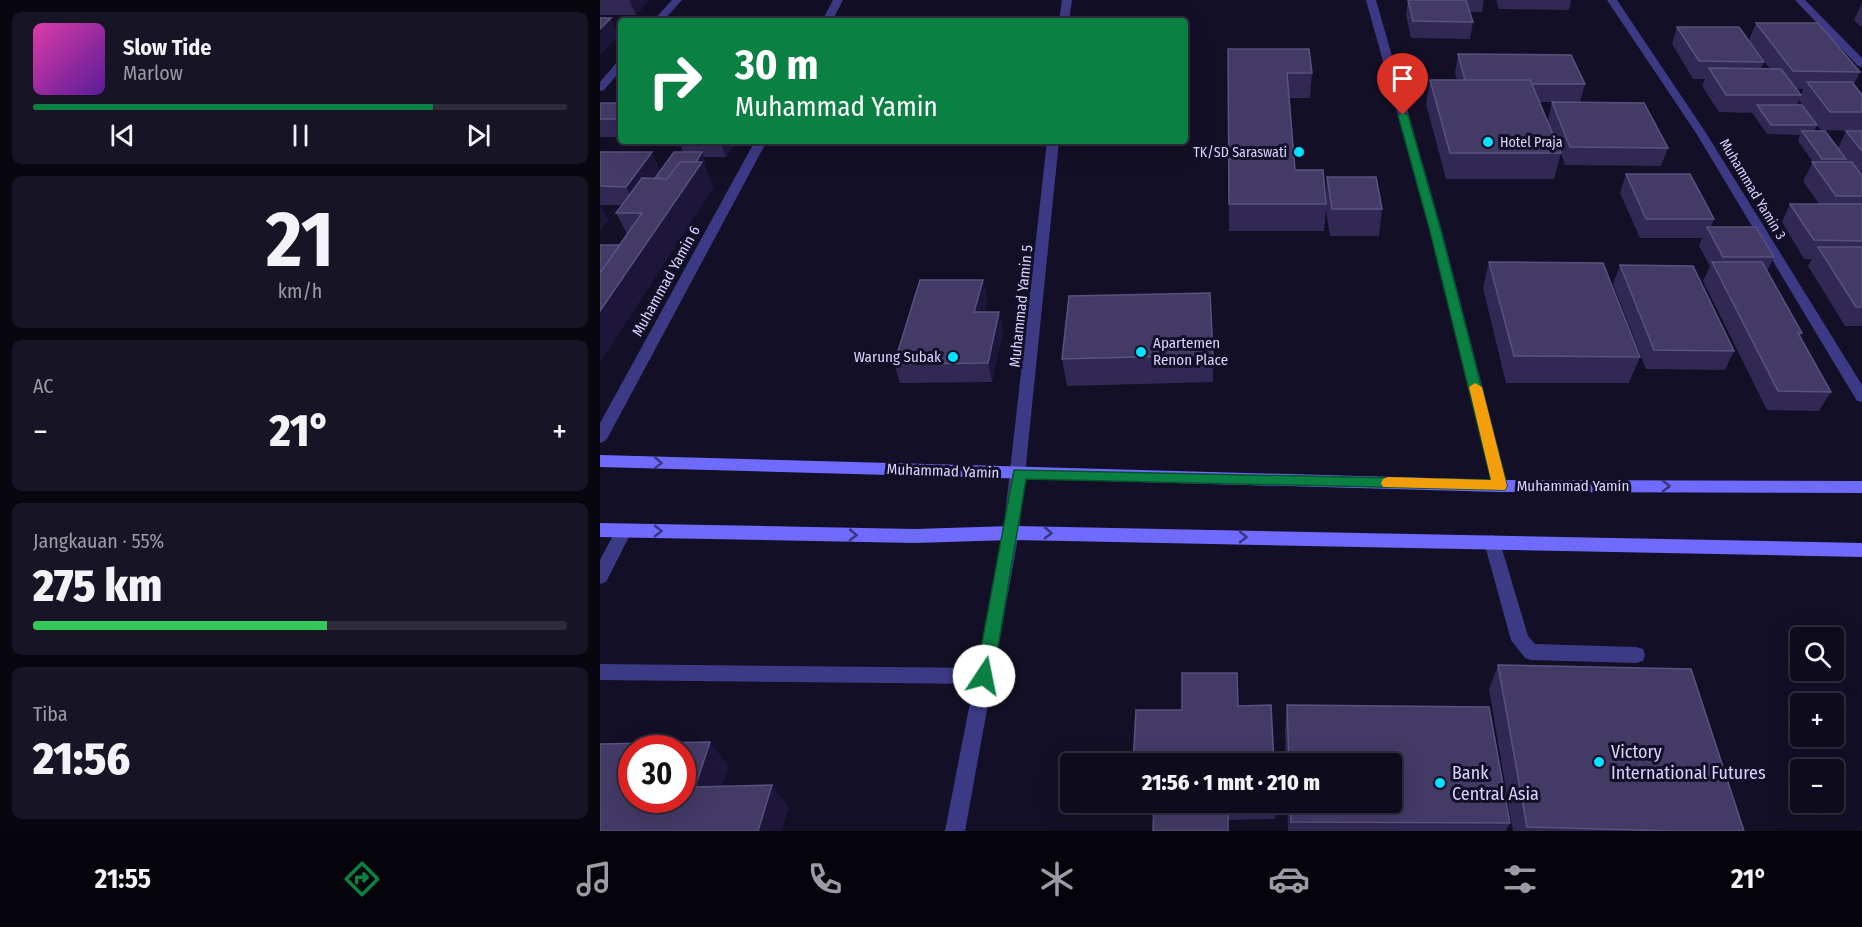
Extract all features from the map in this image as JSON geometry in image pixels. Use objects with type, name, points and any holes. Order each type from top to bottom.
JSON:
[{"type":"main road","name":"Muhammad Yamin","points":[[600,461],[1500,486],[1862,487]]},
{"type":"main road","points":[[600,530],[915,536],[1011,533],[1862,550]]},
{"type":"street","points":[[661,18],[677,0]]},
{"type":"street","points":[[829,18],[838,0]]},
{"type":"street","points":[[1064,18],[1067,0]]},
{"type":"street","points":[[1371,0],[1436,231],[1500,486]]},
{"type":"street","name":"Muhammad Yamin 3","points":[[1612,0],[1701,133],[1862,397]]},
{"type":"street","points":[[1800,0],[1862,64]]},
{"type":"street","points":[[600,88],[618,67]]},
{"type":"street","name":"Muhammad Yamin 6","points":[[600,437],[759,144]]},
{"type":"street","name":"Muhammad Yamin 5","points":[[955,831],[1020,474],[1053,144]]},
{"type":"street","points":[[600,577],[624,531]]},
{"type":"street","points":[[1492,542],[1520,640],[1531,651],[1636,655]]},
{"type":"street","points":[[600,672],[984,676]]},
{"type":"building","points":[[1408,0],[1466,0],[1473,22],[1413,21]]},
{"type":"building","points":[[600,18],[611,18],[600,29]]},
{"type":"building","points":[[1756,23],[1818,23],[1860,72],[1793,71]]},
{"type":"building","points":[[1677,27],[1739,27],[1764,62],[1699,61]]},
{"type":"building","points":[[1228,49],[1309,49],[1312,73],[1287,73],[1295,170],[1323,170],[1326,204],[1229,204]]},
{"type":"building","points":[[1458,54],[1571,55],[1585,84],[1532,84],[1530,80],[1465,80]]},
{"type":"building","points":[[1709,68],[1781,69],[1801,95],[1726,95]]},
{"type":"building","points":[[1430,80],[1530,80],[1561,153],[1450,153]]},
{"type":"building","points":[[1807,82],[1852,82],[1862,95],[1862,112],[1830,112]]},
{"type":"building","points":[[1552,102],[1644,103],[1668,148],[1570,147]]},
{"type":"building","points":[[600,103],[618,103],[618,119],[600,119]]},
{"type":"building","points":[[1757,105],[1802,105],[1817,125],[1771,125]]},
{"type":"building","points":[[1802,131],[1825,131],[1846,159],[1822,159]]},
{"type":"building","points":[[1846,131],[1862,131],[1862,151]]},
{"type":"building","points":[[600,152],[652,152],[626,187],[600,186]]},
{"type":"building","points":[[674,152],[702,152],[696,162],[680,162],[667,179],[655,178]]},
{"type":"building","points":[[680,162],[702,162],[600,311],[600,273],[642,213],[616,213],[642,178],[667,179]]},
{"type":"building","points":[[1812,162],[1852,162],[1862,176],[1862,196],[1836,196]]},
{"type":"building","points":[[1626,174],[1690,174],[1714,219],[1646,219]]},
{"type":"building","points":[[1327,177],[1376,177],[1382,209],[1332,209]]},
{"type":"building","points":[[1790,204],[1862,204],[1862,241],[1814,240]]},
{"type":"building","points":[[1707,227],[1756,227],[1774,257],[1723,257]]},
{"type":"building","points":[[600,245],[620,245],[600,273]]},
{"type":"building","points":[[1818,247],[1862,247],[1862,307],[1856,307]]},
{"type":"building","points":[[1489,262],[1603,263],[1640,357],[1514,356]]},
{"type":"building","points":[[1712,262],[1762,262],[1802,333],[1798,333],[1831,392],[1778,391]]},
{"type":"building","points":[[1620,265],[1693,266],[1734,351],[1654,350]]},
{"type":"building","name":"Warung Subak","points":[[920,280],[983,280],[974,312],[999,312],[988,363],[894,364]]},
{"type":"building","points":[[1210,293],[1213,355],[1062,359],[1069,296]]},
{"type":"building","name":"Victory International Futures","points":[[1498,665],[1691,669],[1744,831],[1527,827]]},
{"type":"building","points":[[1182,673],[1237,673],[1238,706],[1271,705],[1273,753],[1134,753],[1136,710],[1182,710]]},
{"type":"building","name":"Bank Central Asia","points":[[1287,705],[1489,707],[1510,823],[1291,822],[1291,813],[1402,813],[1402,753],[1289,753]]},
{"type":"building","points":[[696,742],[710,742],[696,784]]},
{"type":"building","points":[[600,744],[618,744],[618,813],[696,813],[696,787],[772,785],[758,831],[600,831]]},
{"type":"building","points":[[1154,813],[1228,813],[1228,831],[1153,831]]},
{"type":"slow traffic","points":[[1388,483],[1500,486],[1475,387]]},
{"type":"place","name":"Hotel Praja","points":[[1488,142]]},
{"type":"place","name":"TK/SD Saraswati","points":[[1299,152]]},
{"type":"place","name":"Apartemen Renon Place","points":[[1141,352]]},
{"type":"place","name":"Warung Subak","points":[[953,357]]},
{"type":"place","name":"Victory International Futures","points":[[1599,762]]},
{"type":"place","name":"Bank Central Asia","points":[[1440,783]]},
{"type":"route","points":[[984,676],[1020,474],[1500,486],[1436,231],[1403,115]]}]
